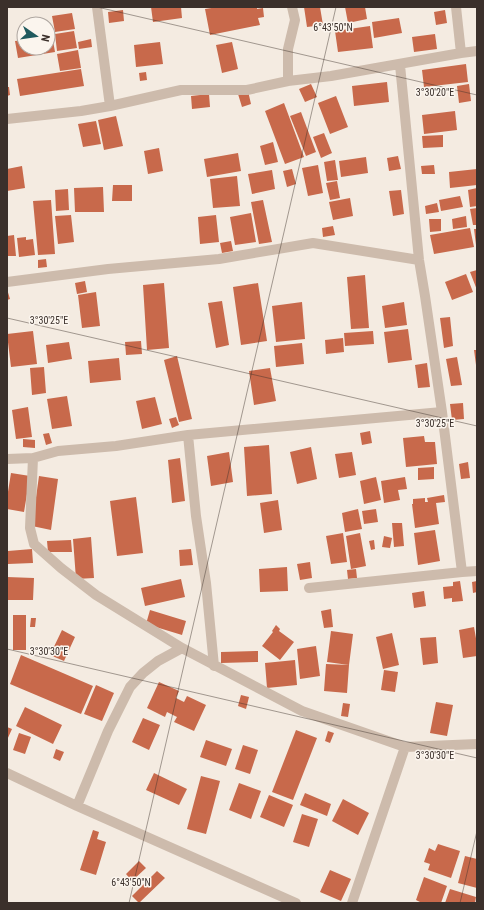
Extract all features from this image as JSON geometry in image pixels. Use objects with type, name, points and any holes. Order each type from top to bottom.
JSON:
[{"type":"street","points":[[97,7],[110,106]]},
{"type":"street","points":[[288,81],[288,49],[295,20],[292,7]]},
{"type":"street","points":[[456,7],[461,53]]},
{"type":"street","points":[[7,119],[81,111],[181,90],[247,90],[288,81],[331,76],[477,51]]},
{"type":"street","points":[[400,65],[419,260],[442,412],[462,572]]},
{"type":"street","points":[[7,282],[108,269],[219,259],[313,243],[419,260]]},
{"type":"street","points":[[7,459],[34,458],[58,451],[116,446],[188,436],[442,412]]},
{"type":"street","points":[[188,436],[196,516],[206,583],[214,666]]},
{"type":"street","points":[[34,458],[30,528],[34,544],[61,568],[96,595],[182,648],[302,711],[405,747],[477,744]]},
{"type":"street","points":[[310,588],[477,571]]},
{"type":"street","points":[[77,806],[108,731],[130,687],[142,673],[158,661],[182,648]]},
{"type":"street","points":[[352,903],[405,747]]},
{"type":"street","points":[[7,773],[77,806],[296,903]]},
{"type":"building","points":[[151,7],[181,7],[182,18],[153,22]]},
{"type":"building","points":[[218,7],[263,8],[264,17],[258,18],[260,25],[210,35],[205,9]]},
{"type":"building","points":[[304,7],[320,7],[323,25],[307,27]]},
{"type":"building","points":[[345,7],[365,7],[367,19],[348,23]]},
{"type":"building","points":[[123,10],[124,21],[109,23],[108,12]]},
{"type":"building","points":[[445,10],[447,23],[436,25],[434,12]]},
{"type":"building","points":[[72,13],[75,29],[56,32],[56,16],[52,16]]},
{"type":"building","points":[[399,18],[402,33],[374,38],[372,22]]},
{"type":"building","points":[[370,26],[373,48],[338,52],[335,31]]},
{"type":"building","points":[[74,31],[77,48],[57,51],[56,34]]},
{"type":"building","points":[[435,34],[437,49],[414,52],[412,37]]},
{"type":"building","points":[[91,39],[92,47],[79,49],[78,42]]},
{"type":"building","points":[[160,42],[163,64],[136,67],[134,45]]},
{"type":"building","points":[[232,42],[238,69],[222,73],[216,45]]},
{"type":"building","points":[[78,50],[81,68],[60,71],[57,54]]},
{"type":"building","points":[[18,56],[30,56],[18,58]]},
{"type":"building","points":[[466,64],[468,82],[424,87],[422,70]]},
{"type":"building","points":[[81,69],[84,86],[20,96],[17,79]]},
{"type":"building","points":[[146,72],[147,80],[140,81],[139,73]]},
{"type":"building","points":[[387,82],[389,102],[354,106],[352,86]]},
{"type":"building","points":[[311,84],[317,97],[305,102],[299,89]]},
{"type":"building","points":[[469,84],[471,101],[459,103],[457,86]]},
{"type":"building","points":[[7,87],[9,87],[10,95],[7,96]]},
{"type":"building","points":[[248,91],[251,104],[242,107],[238,94]]},
{"type":"building","points":[[209,94],[210,107],[192,109],[191,96]]},
{"type":"building","points":[[336,96],[348,127],[330,134],[318,103]]},
{"type":"building","points":[[284,103],[304,157],[285,164],[265,111]]},
{"type":"building","points":[[455,111],[457,130],[424,134],[422,115]]},
{"type":"building","points":[[301,112],[316,152],[306,156],[290,116]]},
{"type":"building","points":[[116,116],[123,146],[104,150],[98,120]]},
{"type":"building","points":[[96,121],[101,144],[83,147],[78,124]]},
{"type":"building","points":[[324,133],[332,153],[321,158],[313,137]]},
{"type":"building","points":[[443,135],[443,147],[423,148],[422,136]]},
{"type":"building","points":[[273,142],[278,162],[265,165],[260,146]]},
{"type":"building","points":[[159,148],[163,171],[148,174],[144,151]]},
{"type":"building","points":[[238,153],[241,171],[207,177],[204,159]]},
{"type":"building","points":[[398,156],[401,169],[389,171],[387,158]]},
{"type":"building","points":[[366,157],[368,173],[341,177],[339,161]]},
{"type":"building","points":[[335,160],[338,180],[327,181],[324,162]]},
{"type":"building","points":[[318,165],[323,193],[308,196],[302,168]]},
{"type":"building","points":[[434,165],[435,174],[422,174],[421,166]]},
{"type":"building","points":[[22,166],[25,188],[7,191],[7,169]]},
{"type":"building","points":[[292,169],[296,184],[287,187],[283,171]]},
{"type":"building","points":[[477,169],[477,185],[450,188],[449,172]]},
{"type":"building","points":[[272,170],[275,189],[252,194],[248,174]]},
{"type":"building","points":[[237,176],[240,206],[213,208],[210,179]]},
{"type":"building","points":[[337,181],[340,198],[330,200],[326,183]]},
{"type":"building","points":[[113,185],[132,185],[132,201],[112,201]]},
{"type":"building","points":[[103,187],[104,212],[75,212],[74,188]]},
{"type":"building","points":[[477,188],[477,206],[470,207],[468,190]]},
{"type":"building","points":[[68,189],[69,210],[56,211],[55,190]]},
{"type":"building","points":[[401,190],[404,214],[393,216],[389,191]]},
{"type":"building","points":[[460,196],[463,207],[441,211],[439,200]]},
{"type":"building","points":[[350,198],[353,216],[333,220],[329,202]]},
{"type":"building","points":[[51,200],[55,254],[38,255],[33,201]]},
{"type":"building","points":[[263,200],[272,242],[259,244],[251,202]]},
{"type":"building","points":[[437,203],[439,212],[426,214],[425,206]]},
{"type":"building","points":[[477,208],[477,225],[473,225],[470,209]]},
{"type":"building","points":[[251,213],[256,242],[235,245],[230,217]]},
{"type":"building","points":[[71,215],[74,242],[58,244],[55,216]]},
{"type":"building","points":[[216,215],[219,242],[200,244],[198,217]]},
{"type":"building","points":[[466,216],[467,227],[453,229],[452,219]]},
{"type":"building","points":[[429,219],[441,219],[441,231],[430,232]]},
{"type":"building","points":[[333,226],[335,235],[323,237],[322,228]]},
{"type":"building","points":[[470,228],[474,247],[434,254],[430,235]]},
{"type":"building","points":[[474,229],[477,229],[477,245],[476,245]]},
{"type":"building","points":[[14,235],[16,256],[7,256],[7,236]]},
{"type":"building","points":[[26,237],[26,240],[33,239],[35,255],[19,257],[17,238]]},
{"type":"building","points":[[231,241],[233,251],[222,253],[220,243]]},
{"type":"building","points":[[46,259],[47,267],[38,268],[38,260]]},
{"type":"building","points":[[477,270],[477,290],[470,272]]},
{"type":"building","points":[[466,274],[473,292],[452,300],[445,282]]},
{"type":"building","points":[[365,275],[369,328],[351,329],[347,277]]},
{"type":"building","points":[[85,281],[87,292],[77,294],[75,283]]},
{"type":"building","points":[[164,283],[169,348],[147,350],[143,285]]},
{"type":"building","points":[[258,283],[267,341],[241,345],[233,287]]},
{"type":"building","points":[[7,289],[10,299],[7,300]]},
{"type":"building","points":[[96,292],[100,326],[82,328],[78,295]]},
{"type":"building","points":[[222,301],[229,345],[216,348],[208,303]]},
{"type":"building","points":[[302,302],[305,339],[276,342],[272,306]]},
{"type":"building","points":[[404,302],[407,325],[385,328],[382,306]]},
{"type":"building","points":[[450,317],[453,346],[444,348],[440,318]]},
{"type":"building","points":[[408,329],[412,360],[388,363],[384,332]]},
{"type":"building","points":[[33,331],[37,364],[11,367],[7,334]]},
{"type":"building","points":[[373,331],[374,344],[345,346],[344,333]]},
{"type":"building","points":[[343,338],[344,352],[326,354],[325,340]]},
{"type":"building","points":[[141,341],[142,354],[126,355],[125,342]]},
{"type":"building","points":[[69,342],[72,359],[48,363],[46,345]]},
{"type":"building","points":[[302,343],[304,364],[276,367],[274,346]]},
{"type":"building","points":[[474,350],[477,350],[477,365],[476,365]]},
{"type":"building","points":[[177,356],[192,419],[179,422],[164,360]]},
{"type":"building","points":[[457,357],[462,385],[451,386],[446,359]]},
{"type":"building","points":[[119,358],[121,380],[90,383],[88,361]]},
{"type":"building","points":[[427,363],[430,387],[418,388],[415,365]]},
{"type":"building","points":[[44,367],[46,393],[32,395],[30,368]]},
{"type":"building","points":[[270,368],[276,401],[254,405],[249,371]]},
{"type":"building","points":[[67,396],[72,426],[52,429],[47,399]]},
{"type":"building","points":[[155,397],[162,424],[142,429],[136,401]]},
{"type":"building","points":[[463,403],[464,419],[452,420],[450,404]]},
{"type":"building","points":[[28,407],[32,437],[16,439],[12,410]]},
{"type":"building","points":[[176,417],[179,425],[172,428],[169,419]]},
{"type":"building","points":[[370,431],[372,443],[362,445],[360,433]]},
{"type":"building","points":[[49,433],[52,443],[46,445],[43,434]]},
{"type":"building","points":[[424,436],[425,442],[435,442],[437,464],[406,467],[403,438]]},
{"type":"building","points":[[23,439],[35,440],[35,448],[23,447]]},
{"type":"building","points":[[269,445],[272,494],[247,496],[244,447]]},
{"type":"building","points":[[311,447],[317,479],[297,484],[290,452]]},
{"type":"building","points":[[229,452],[233,482],[211,486],[207,456]]},
{"type":"building","points":[[352,452],[356,475],[339,478],[335,454]]},
{"type":"building","points":[[180,458],[185,501],[172,503],[168,460]]},
{"type":"building","points":[[468,462],[470,478],[461,479],[459,464]]},
{"type":"building","points":[[434,467],[434,479],[418,480],[418,468]]},
{"type":"building","points":[[11,473],[30,476],[24,512],[7,509],[7,498]]},
{"type":"building","points":[[39,476],[58,479],[51,530],[32,526]]},
{"type":"building","points":[[376,477],[381,500],[364,504],[360,481]]},
{"type":"building","points":[[405,477],[407,489],[398,490],[400,500],[384,503],[381,481]]},
{"type":"building","points":[[444,495],[445,502],[436,503],[439,524],[415,528],[412,504],[413,499],[425,498],[425,502],[428,502],[427,498]]},
{"type":"building","points":[[136,497],[143,553],[117,556],[110,501]]},
{"type":"building","points":[[278,500],[282,530],[264,533],[260,503]]},
{"type":"building","points":[[358,509],[362,529],[345,532],[342,513]]},
{"type":"building","points":[[376,509],[378,522],[364,524],[362,511]]},
{"type":"building","points":[[392,523],[402,523],[404,546],[394,547]]},
{"type":"building","points":[[435,530],[440,561],[418,565],[414,533]]},
{"type":"building","points":[[343,533],[347,562],[331,564],[326,536]]},
{"type":"building","points":[[360,533],[366,566],[351,569],[346,536]]},
{"type":"building","points":[[384,536],[392,538],[390,548],[382,547]]},
{"type":"building","points":[[91,537],[94,578],[76,579],[73,539]]},
{"type":"building","points":[[71,540],[72,552],[48,552],[47,541]]},
{"type":"building","points":[[374,540],[375,549],[371,550],[369,541]]},
{"type":"building","points":[[32,549],[33,563],[8,564],[8,551]]},
{"type":"building","points":[[191,549],[193,565],[180,566],[179,550]]},
{"type":"building","points":[[310,562],[312,578],[300,580],[297,564]]},
{"type":"building","points":[[287,567],[288,591],[260,592],[259,569]]},
{"type":"building","points":[[356,569],[357,578],[348,579],[347,570]]},
{"type":"building","points":[[7,577],[34,578],[33,600],[7,600]]},
{"type":"building","points":[[181,579],[185,597],[145,606],[141,588]]},
{"type":"building","points":[[460,581],[463,601],[452,602],[452,598],[444,599],[443,587],[453,586],[453,582]]},
{"type":"building","points":[[477,581],[477,592],[473,593],[472,582]]},
{"type":"building","points":[[424,591],[426,606],[414,608],[412,593]]},
{"type":"building","points":[[331,609],[333,627],[324,628],[321,611]]},
{"type":"building","points":[[150,610],[186,621],[182,635],[146,624]]},
{"type":"building","points":[[13,615],[26,615],[26,650],[13,650]]},
{"type":"building","points":[[31,618],[36,618],[35,627],[30,627]]},
{"type":"building","points":[[276,625],[280,629],[279,631],[294,642],[280,660],[262,646],[273,632],[272,631]]},
{"type":"building","points":[[474,627],[477,644],[477,656],[463,658],[459,630]]},
{"type":"building","points":[[62,630],[75,637],[64,661],[50,655]]},
{"type":"building","points":[[331,631],[353,634],[349,665],[327,662]]},
{"type":"building","points":[[392,633],[399,665],[383,669],[376,637]]},
{"type":"building","points":[[436,637],[438,663],[423,665],[420,638]]},
{"type":"building","points":[[316,646],[320,676],[300,679],[297,649]]},
{"type":"building","points":[[258,651],[258,662],[221,663],[221,652]]},
{"type":"building","points":[[21,655],[93,686],[81,714],[10,684]]},
{"type":"building","points":[[295,660],[297,685],[267,688],[265,663]]},
{"type":"building","points":[[326,664],[349,665],[347,693],[324,691]]},
{"type":"building","points":[[384,670],[398,672],[395,692],[381,690]]},
{"type":"building","points":[[159,682],[179,691],[176,698],[184,702],[187,696],[206,705],[194,731],[174,722],[177,717],[167,712],[165,717],[147,708]]},
{"type":"building","points":[[96,685],[114,693],[102,721],[84,714]]},
{"type":"building","points":[[241,695],[249,697],[246,709],[238,706]]},
{"type":"building","points":[[436,702],[453,705],[447,736],[430,733]]},
{"type":"building","points":[[343,703],[350,704],[348,717],[341,716]]},
{"type":"building","points":[[25,707],[62,725],[53,744],[16,726]]},
{"type":"building","points":[[143,718],[160,725],[149,750],[132,742]]},
{"type":"building","points":[[7,727],[12,729],[7,740]]},
{"type":"building","points":[[296,730],[317,738],[293,800],[272,792]]},
{"type":"building","points":[[328,731],[334,733],[330,743],[325,741]]},
{"type":"building","points":[[19,733],[31,737],[25,754],[13,750]]},
{"type":"building","points":[[206,740],[232,749],[226,766],[200,757]]},
{"type":"building","points":[[243,745],[258,750],[250,774],[235,769]]},
{"type":"building","points":[[56,749],[64,752],[60,761],[53,758]]},
{"type":"building","points":[[154,773],[187,789],[179,805],[146,790]]},
{"type":"building","points":[[201,776],[220,781],[206,834],[187,829]]},
{"type":"building","points":[[239,783],[261,791],[251,819],[229,810]]},
{"type":"building","points":[[305,793],[331,804],[327,816],[300,805]]},
{"type":"building","points":[[269,795],[293,805],[284,827],[260,817]]},
{"type":"building","points":[[343,799],[369,813],[358,835],[332,821]]},
{"type":"building","points":[[302,814],[318,819],[309,847],[293,842]]},
{"type":"building","points":[[93,830],[99,832],[97,839],[106,842],[96,875],[80,870]]},
{"type":"building","points":[[438,844],[460,851],[451,878],[428,870],[430,864],[424,862],[429,848],[435,851]]},
{"type":"building","points":[[465,856],[477,859],[477,888],[458,883]]},
{"type":"building","points":[[139,861],[146,868],[132,881],[126,874]]},
{"type":"building","points":[[330,870],[351,879],[341,901],[320,892]]},
{"type":"building","points":[[157,871],[165,878],[139,903],[132,896]]},
{"type":"building","points":[[424,877],[447,886],[441,903],[422,903],[416,900]]},
{"type":"building","points":[[450,889],[476,897],[475,903],[445,903]]}]
